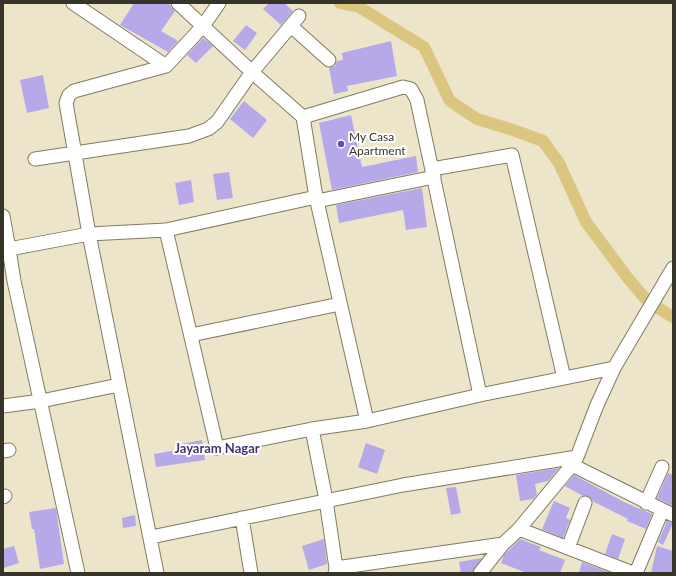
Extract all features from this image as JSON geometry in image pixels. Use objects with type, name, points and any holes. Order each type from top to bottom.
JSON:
[{"type":"street","points":[[73,3],[166,66]]},
{"type":"street","points":[[178,3],[252,72],[303,116],[316,199],[367,421]]},
{"type":"street","points":[[157,573],[89,234],[66,103],[69,95],[74,91],[166,66],[203,26],[219,3]]},
{"type":"street","points":[[35,159],[189,136],[208,129],[217,122],[252,72],[295,21],[329,60]]},
{"type":"street","points":[[303,116],[403,87],[411,90],[417,100],[480,395]]},
{"type":"street","points":[[10,249],[89,234],[166,230],[316,199],[512,155],[564,378]]},
{"type":"street","points":[[3,216],[10,249],[14,281],[78,573]]},
{"type":"street","points":[[166,230],[217,448],[312,429],[367,421],[480,395],[614,368]]},
{"type":"street","points":[[480,573],[503,544],[519,529],[574,461],[614,368],[645,315],[668,283],[673,268]]},
{"type":"street","points":[[190,335],[340,304]]},
{"type":"street","points":[[3,406],[41,401],[119,385]]},
{"type":"street","points":[[312,429],[326,500],[336,571],[503,544]]},
{"type":"street","points":[[151,537],[417,482],[574,461],[646,503],[668,513],[636,573]]},
{"type":"street","points":[[646,503],[662,466]]},
{"type":"street","points":[[568,548],[585,503]]},
{"type":"street","points":[[242,518],[251,573]]},
{"type":"street","points":[[519,529],[633,573]]},
{"type":"building","points":[[134,3],[168,3],[175,11],[161,31],[178,41],[168,52],[120,25]]},
{"type":"building","points":[[269,3],[284,3],[293,11],[281,25],[263,9]]},
{"type":"building","points":[[246,25],[257,33],[245,50],[233,41]]},
{"type":"building","points":[[203,38],[213,46],[196,63],[187,55]]},
{"type":"building","points":[[391,41],[397,76],[347,86],[348,91],[334,94],[329,68],[335,66],[337,61],[343,60],[342,53]]},
{"type":"building","points":[[43,75],[49,108],[27,113],[20,80]]},
{"type":"building","points":[[244,101],[267,120],[253,138],[230,119]]},
{"type":"building","points":[[351,115],[362,167],[416,156],[418,172],[332,190],[319,123]]},
{"type":"building","points":[[229,172],[233,198],[217,200],[213,174]]},
{"type":"building","points":[[191,180],[194,202],[179,205],[175,183]]},
{"type":"building","points":[[422,188],[427,227],[406,230],[403,210],[339,223],[336,205]]},
{"type":"building","points":[[202,440],[205,460],[156,467],[154,454],[177,450],[176,445]]},
{"type":"building","points":[[366,443],[385,450],[377,474],[358,467]]},
{"type":"building","points":[[559,468],[548,481],[535,484],[537,495],[533,499],[520,501],[516,475]]},
{"type":"building","points":[[668,473],[673,475],[673,506],[657,498]]},
{"type":"building","points":[[574,475],[624,502],[652,514],[646,529],[627,521],[628,519],[592,501],[588,496],[583,496],[565,486]]},
{"type":"building","points":[[456,487],[461,513],[451,515],[446,488]]},
{"type":"building","points":[[554,501],[570,508],[566,518],[570,520],[563,538],[542,529]]},
{"type":"building","points":[[56,508],[64,564],[40,569],[34,529],[32,529],[29,512]]},
{"type":"building","points":[[135,515],[136,526],[123,528],[122,518]]},
{"type":"building","points":[[667,521],[673,523],[663,545],[658,542]]},
{"type":"building","points":[[612,534],[625,539],[618,559],[605,554]]},
{"type":"building","points":[[324,539],[327,564],[309,570],[302,546]]},
{"type":"building","points":[[520,539],[541,547],[539,550],[565,560],[560,573],[527,573],[501,563],[504,555]]},
{"type":"building","points":[[14,546],[19,563],[3,568],[3,549]]},
{"type":"building","points":[[657,546],[673,551],[673,573],[651,573]]},
{"type":"building","points":[[482,558],[472,573],[461,573],[459,562]]},
{"type":"building","points":[[582,562],[611,573],[579,573]]},
{"type":"waterway","points":[[340,3],[359,7],[424,47],[450,101],[477,119],[543,141],[559,163],[586,222],[627,277],[648,302],[673,317]]},
{"type":"place","name":"My Casa Apartment","points":[[341,144]]},
{"type":"district","name":"Jayaram Nagar","points":[[217,448]]}]
